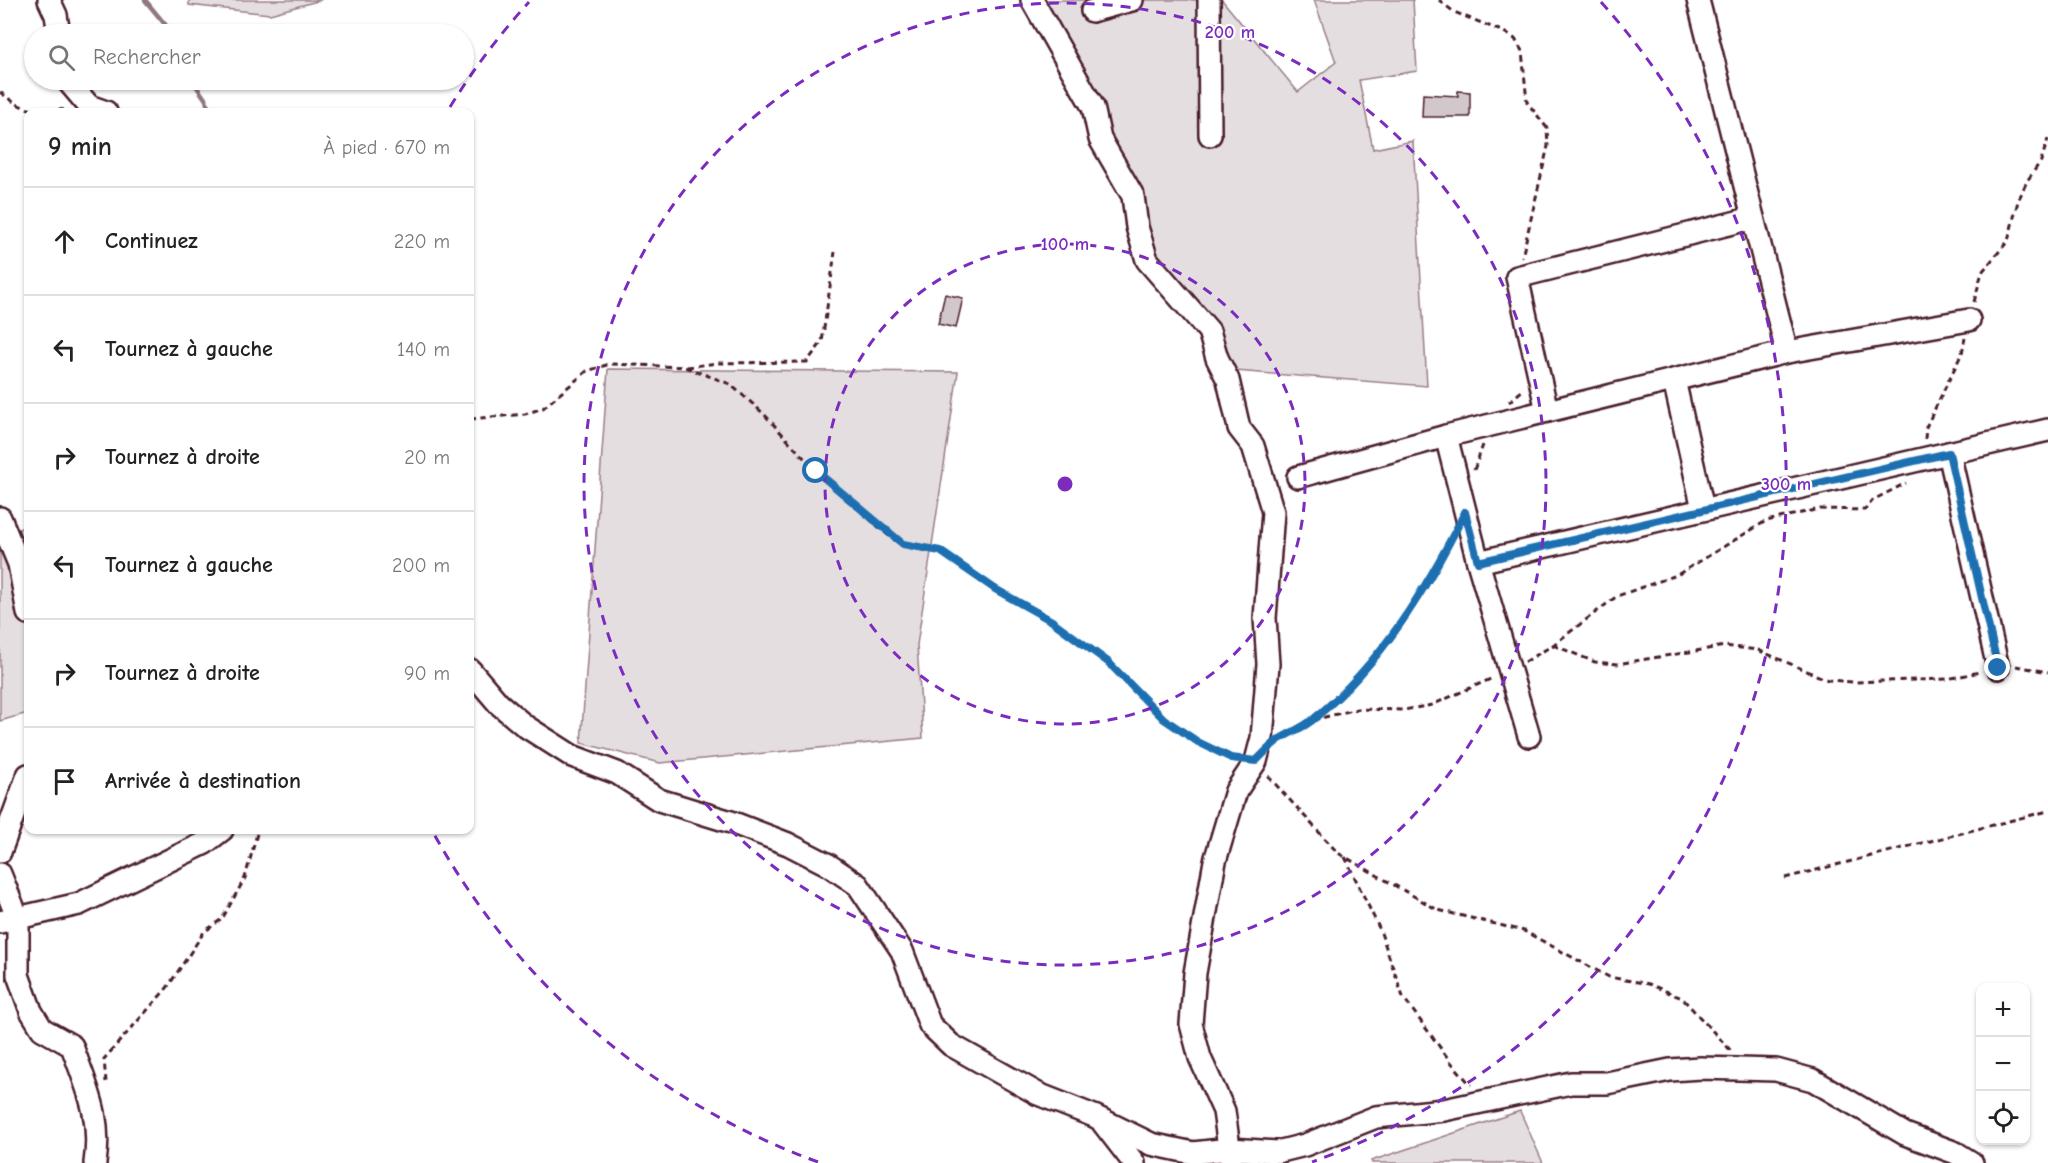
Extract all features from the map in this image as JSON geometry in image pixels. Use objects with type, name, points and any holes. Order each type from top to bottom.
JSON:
[{"type":"street","points":[[49,0],[57,24]]},
{"type":"street","points":[[1032,0],[1093,107],[1100,139],[1132,196],[1137,228],[1147,260],[1209,331],[1216,358],[1228,380],[1239,428],[1253,446],[1273,512],[1265,618],[1268,664],[1262,738],[1256,761],[1236,791],[1215,861],[1195,974],[1191,1024],[1200,1058],[1224,1111],[1231,1156]]},
{"type":"street","points":[[1092,11],[1132,0]]},
{"type":"street","points":[[1209,0],[1210,135]]},
{"type":"street","points":[[1698,0],[1787,352]]},
{"type":"street","points":[[78,90],[97,108]]},
{"type":"street","points":[[1546,411],[1517,277],[1753,218]]},
{"type":"street","points":[[1298,477],[1446,436],[1787,352],[1969,320]]},
{"type":"street","points":[[1674,380],[1703,509]]},
{"type":"street","points":[[1478,562],[2048,430]]},
{"type":"street","points":[[1446,436],[1478,562],[1529,736]]},
{"type":"street","points":[[1949,453],[1998,668]]},
{"type":"street","points":[[0,518],[20,564],[24,588]]},
{"type":"street","points":[[474,675],[499,704],[525,726],[572,756],[617,773],[659,800],[731,822],[788,844],[827,864],[858,885],[902,951],[930,1025],[951,1045],[1038,1094],[1099,1118],[1151,1144],[1193,1153],[1231,1156],[1277,1152],[1305,1145],[1376,1117],[1444,1110],[1561,1085],[1607,1083],[1670,1070],[1750,1069],[1776,1070],[1813,1080],[1905,1134],[1956,1153],[1972,1163]]},
{"type":"street","points":[[0,852],[24,786]]},
{"type":"street","points":[[9,921],[79,904],[205,843],[217,834]]},
{"type":"street","points":[[0,874],[18,975],[31,1011],[42,1029],[72,1046],[97,1117],[98,1142],[95,1163]]},
{"type":"street","points":[[1099,1118],[1134,1163]]},
{"type":"path","points":[[1439,0],[1454,12],[1504,32],[1515,39],[1521,51],[1527,102],[1547,128],[1548,146],[1543,172],[1517,277]]},
{"type":"path","points":[[0,92],[20,108],[24,108]]},
{"type":"path","points":[[474,419],[525,414],[543,408],[587,371],[610,364],[686,367],[717,363],[807,362],[822,342],[835,252]]},
{"type":"path","points":[[686,367],[730,384],[764,414],[816,471],[903,544],[940,551],[995,589],[1062,627],[1108,662],[1164,719],[1198,742],[1231,758],[1256,761],[1278,790],[1344,856],[1438,910],[1524,931],[1609,977],[1649,984],[1682,998],[1750,1069]]},
{"type":"path","points":[[1507,403],[1527,386]]},
{"type":"path","points":[[1472,478],[1490,425]]},
{"type":"path","points":[[1277,741],[1313,720],[1364,672],[1412,609],[1435,572],[1465,512]]},
{"type":"path","points":[[1553,645],[1595,662],[1617,664],[1725,646],[1758,650],[1828,680],[1853,682],[1947,679],[2014,666],[2048,672]]},
{"type":"path","points":[[1785,878],[2048,811]]},
{"type":"path","points":[[106,1089],[104,1059],[167,988],[204,932],[222,919],[245,878],[257,834]]},
{"type":"path","points":[[1344,856],[1380,930],[1403,997],[1450,1061],[1487,1102]]},
{"type":"shaded area","points":[[189,0],[321,0],[270,14],[189,5]]},
{"type":"shaded area","points":[[1032,0],[1222,0],[1298,92],[1336,62],[1314,0],[1413,0],[1417,71],[1359,80],[1373,149],[1413,141],[1427,386],[1223,370],[1137,227]]},
{"type":"shaded area","points":[[608,369],[958,372],[917,645],[923,738],[660,763],[581,743]]},
{"type":"shaded area","points":[[24,526],[24,714],[0,721],[0,543]]},
{"type":"shaded area","points":[[1520,1111],[1543,1163],[1372,1163],[1371,1161]]},
{"type":"building","points":[[1458,91],[1470,92],[1470,117],[1422,117],[1423,94],[1458,96]]},
{"type":"building","points":[[945,294],[963,298],[956,328],[938,324]]},
{"type":"waterway","points":[[145,0],[165,24]]},
{"type":"waterway","points":[[199,90],[208,108]]},
{"type":"route","points":[[816,471],[887,534],[903,544],[940,551],[995,589],[1052,621],[1108,662],[1164,719],[1198,742],[1231,758],[1256,761],[1277,741],[1313,720],[1364,672],[1412,609],[1435,572],[1465,512],[1478,562],[1949,453],[1998,668]]}]
